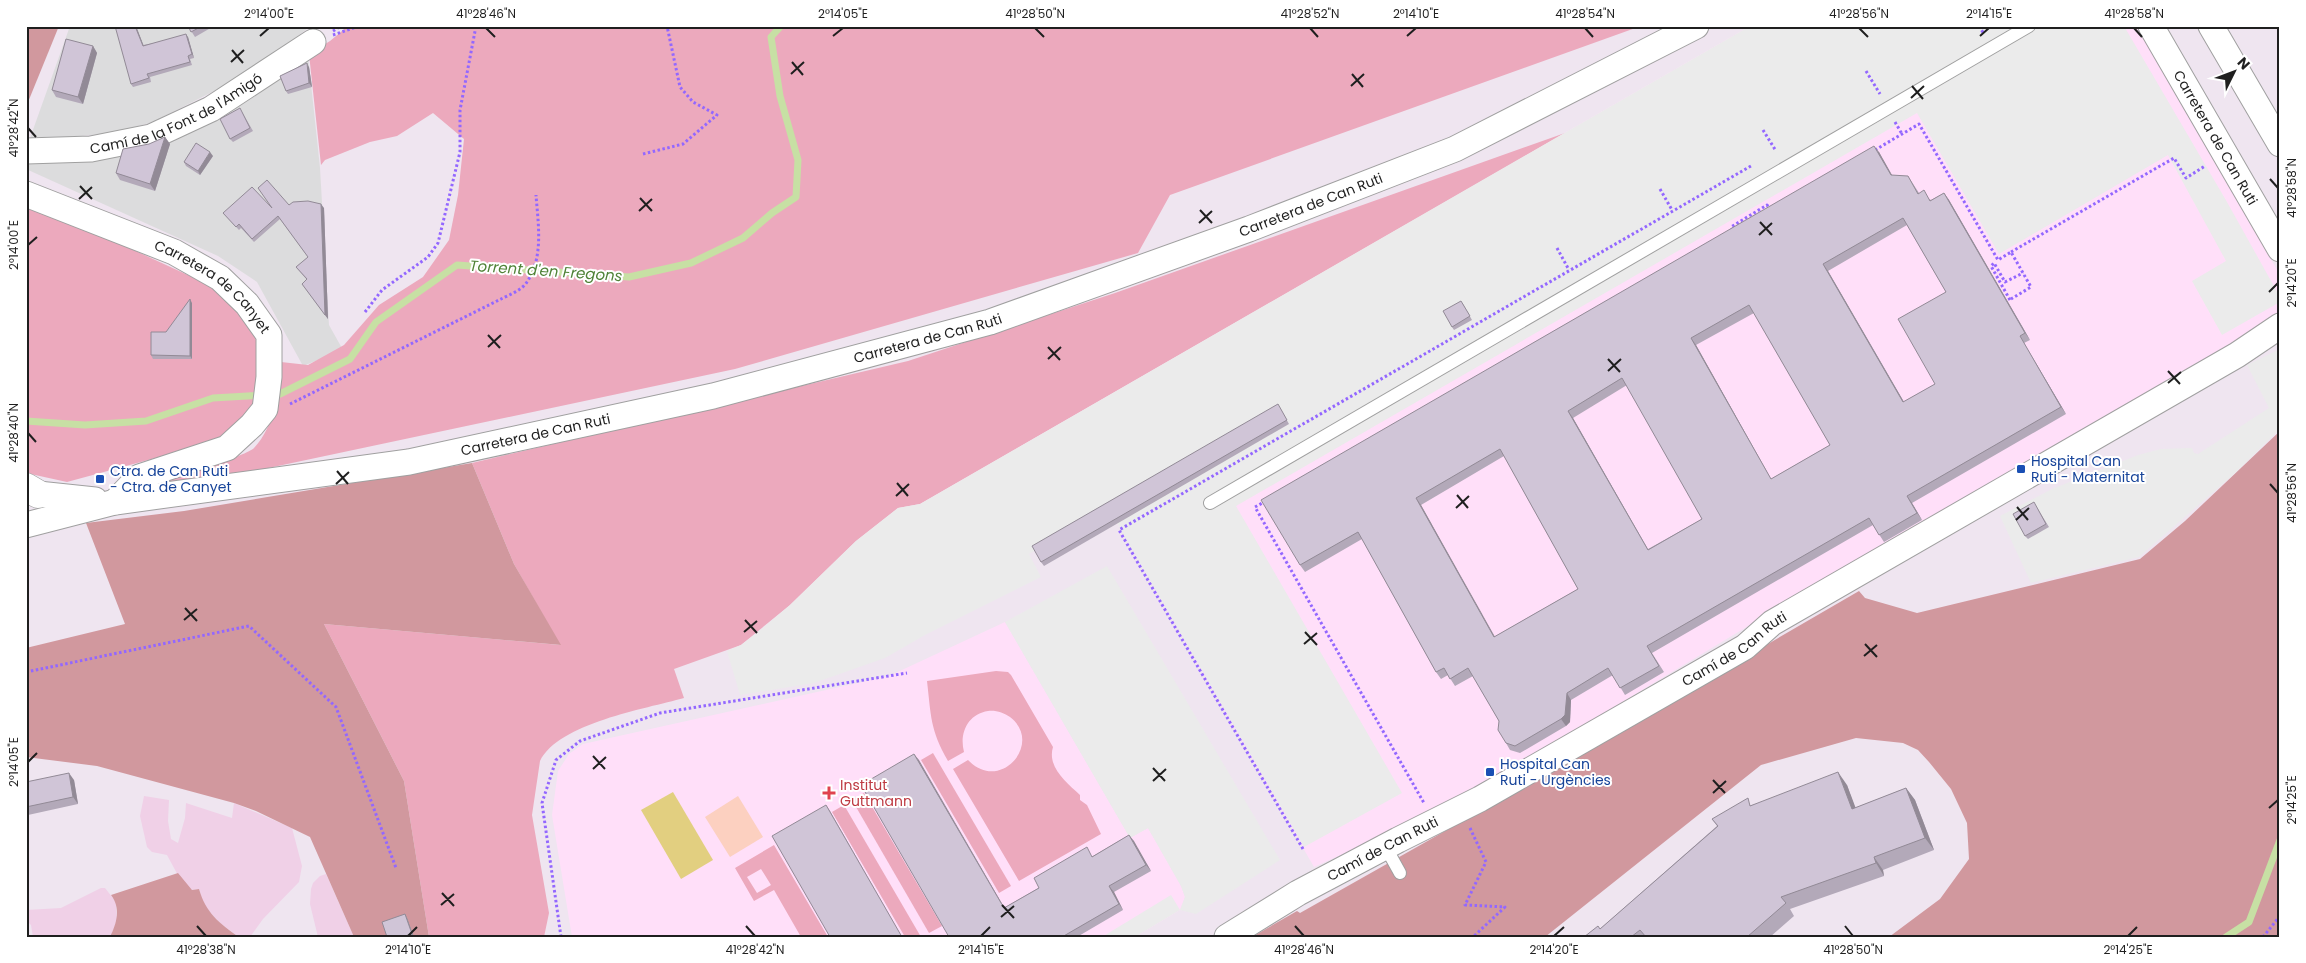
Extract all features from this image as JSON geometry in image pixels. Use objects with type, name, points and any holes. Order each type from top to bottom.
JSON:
[{"type":"street","name":"Carretera de Can Ruti","points":[[26,525],[115,502],[408,462],[713,396],[990,322],[1249,229],[1455,149],[1696,26]]},
{"type":"street","name":"Carretera de Can Ruti","points":[[2151,26],[2280,249]]},
{"type":"street","points":[[2211,26],[2280,144]]},
{"type":"street","points":[[2230,26],[2280,114]]},
{"type":"street","name":"Camí de la Font de l'Amigó","points":[[26,151],[91,149],[151,137],[211,108],[313,42]]},
{"type":"street","name":"Carretera de Canyet","points":[[26,194],[174,252],[220,278],[247,304],[269,335],[269,377],[274,408]]},
{"type":"street","name":"Camí de Can Ruti","points":[[1227,937],[1298,893],[1385,846],[1480,799],[1686,681],[1745,646],[1772,623],[2237,356],[2280,326]]},
{"type":"street","name":"Camí de Can Ruti","points":[[2237,356],[2280,337]]},
{"type":"street","points":[[115,502],[139,477],[226,448],[274,408]]},
{"type":"street","name":"Carretera de Can Ruti","points":[[30,492],[115,502]]},
{"type":"lane","points":[[1210,503],[2029,26]]},
{"type":"lane","points":[[1385,846],[1400,873]]},
{"type":"path","points":[[365,312],[382,290],[428,257],[438,242],[460,152],[460,110],[476,26]]},
{"type":"path","points":[[643,154],[683,144],[717,115],[693,102],[680,87],[667,26]]},
{"type":"path","points":[[1976,35],[1987,29]]},
{"type":"path","points":[[1870,96],[1887,87]]},
{"type":"path","points":[[1869,153],[1919,124],[1998,260],[2174,158],[2186,178],[2211,163]]},
{"type":"path","points":[[1762,130],[1776,151]]},
{"type":"path","points":[[1768,156],[1784,146]]},
{"type":"path","points":[[1303,849],[1119,530],[1759,161]]},
{"type":"path","points":[[1660,189],[1672,210]]},
{"type":"path","points":[[274,408],[501,299],[526,284],[536,263],[539,240],[536,195]]},
{"type":"path","points":[[1726,236],[1734,231],[1731,227],[1768,205],[1771,210],[1779,206]]},
{"type":"path","points":[[1748,217],[1752,225]]},
{"type":"path","points":[[1557,248],[1569,270]]},
{"type":"path","points":[[2011,252],[2023,273],[2031,287],[2009,300],[1991,266],[1994,264],[2005,282],[2023,273]]},
{"type":"path","points":[[1273,496],[1254,507],[1427,809]]},
{"type":"path","points":[[26,672],[249,626],[336,707],[396,868]]},
{"type":"path","points":[[561,937],[542,803],[556,760],[580,741],[660,713],[907,673]]},
{"type":"path","points":[[1466,821],[1486,862],[1464,904],[1505,906],[1473,937]]},
{"type":"path","points":[[2263,937],[2280,916]]},
{"type":"shaded area","points":[[26,26],[59,26],[26,107]]},
{"type":"shaded area","points":[[70,26],[308,26],[308,28],[268,60],[224,86],[153,122],[113,133],[29,141]]},
{"type":"shaded area","points":[[348,26],[1641,26],[1170,195],[1138,253],[735,369],[259,470],[161,483],[226,461],[254,448],[267,429],[275,407],[281,362],[308,365],[344,345],[379,305],[423,277],[449,240],[458,195],[464,139],[433,113],[397,136],[370,142],[325,160],[321,165],[309,54],[330,41]]},
{"type":"shaded area","points":[[1750,26],[2136,26],[2280,275],[2280,319],[1773,611],[1448,807],[1314,867],[1108,508],[920,504]]},
{"type":"shaded area","points":[[1750,26],[2124,26],[2227,202],[2280,297],[2280,302],[2222,335],[2192,281],[2226,261],[2168,155],[1999,254],[1917,113],[1236,506],[1402,793],[1304,847],[1108,508],[1029,554],[1041,577],[925,635],[885,658],[814,683],[740,695],[727,651],[741,645],[758,632],[790,605],[856,541],[898,508],[920,504]]},
{"type":"shaded area","points":[[308,56],[320,168],[329,325],[343,350],[303,366],[257,282],[218,256],[26,169],[26,158],[82,155]]},
{"type":"shaded area","points":[[1565,133],[920,504],[898,508],[856,541],[790,605],[741,645],[674,669],[684,698],[604,719],[565,737],[550,748],[540,761],[532,815],[549,913],[544,937],[429,937],[404,781],[324,624],[560,645],[514,564],[472,463],[908,361],[1115,293]]},
{"type":"shaded area","points":[[26,205],[49,211],[190,276],[230,298],[250,319],[257,344],[259,412],[233,437],[67,482],[26,473]]},
{"type":"shaded area","points":[[2280,349],[2280,429],[2234,474],[2139,557],[2031,583],[2000,516],[2052,489],[2138,455],[2161,449],[2188,448],[2192,448],[2194,453],[2198,454],[2269,408],[2247,365]]},
{"type":"shaded area","points":[[2280,431],[2280,937],[1889,937],[1940,899],[1969,859],[1967,823],[1951,789],[1918,750],[1903,743],[1856,738],[1761,765],[1545,937],[1252,937],[1297,911],[1300,913],[1470,817],[1859,591],[1865,598],[1917,613],[2140,559],[2185,521]]},
{"type":"shaded area","points":[[472,463],[514,564],[561,645],[324,624],[404,781],[429,937],[354,937],[310,837],[256,811],[234,803],[97,766],[26,757],[26,648],[125,624],[86,523],[184,511]]},
{"type":"shaded area","points":[[1107,566],[1280,860],[1196,914],[1180,910],[1185,897],[1181,886],[1148,828],[1130,838],[1005,622]]},
{"type":"shaded area","name":"Institut Guttmann","points":[[1005,622],[1130,838],[1148,828],[1181,886],[1185,897],[1180,910],[1135,937],[572,937],[552,815],[558,771],[569,754],[583,744],[889,676]]},
{"type":"shaded area","points":[[996,671],[1008,672],[1011,675],[1053,747],[1052,754],[1055,768],[1080,795],[1080,800],[1087,805],[1101,834],[1019,881],[953,769],[968,760],[980,769],[993,771],[1004,768],[1014,761],[1020,751],[1022,739],[1019,728],[1010,717],[1003,713],[988,711],[981,713],[970,720],[964,731],[964,752],[948,761],[934,731],[929,703],[927,681]]},
{"type":"shaded area","points":[[933,753],[1011,886],[999,893],[921,760]]},
{"type":"shaded area","points":[[673,792],[713,860],[681,879],[641,810]]},
{"type":"shaded area","points":[[864,793],[942,926],[929,933],[852,800]]},
{"type":"shaded area","points":[[144,796],[169,800],[168,821],[171,839],[178,843],[185,818],[186,803],[232,818],[234,803],[292,828],[302,866],[299,882],[263,919],[250,937],[239,937],[221,924],[203,905],[199,889],[192,890],[180,879],[167,855],[152,852],[147,847],[140,816]]},
{"type":"shaded area","points":[[738,796],[763,837],[730,857],[705,817]]},
{"type":"shaded area","points":[[844,805],[921,937],[905,937],[832,812]]},
{"type":"shaded area","points":[[774,845],[828,937],[801,937],[774,890],[754,901],[735,868]],"holes":[[[761,869],[771,885],[757,893],[747,877]]]},
{"type":"shaded area","points":[[178,873],[192,890],[199,889],[205,905],[214,917],[239,937],[110,937],[117,916],[116,905],[111,895]]},
{"type":"shaded area","points":[[326,874],[354,937],[318,937],[310,904],[311,889],[313,883],[320,876]]},
{"type":"shaded area","points":[[101,888],[105,888],[116,902],[117,922],[110,937],[33,937],[31,925],[26,920],[26,910],[61,908]]},
{"type":"shaded area","points":[[1171,895],[1180,910],[1135,937],[1102,937]]},
{"type":"building","points":[[115,26],[135,26],[143,46],[186,34],[192,54],[188,56],[190,62],[147,74],[149,78],[131,84]]},
{"type":"building","points":[[188,26],[202,26],[191,32]]},
{"type":"building","points":[[66,39],[93,46],[78,97],[52,90]]},
{"type":"building","points":[[307,63],[309,83],[286,91],[280,76]]},
{"type":"building","points":[[240,108],[250,128],[230,139],[220,119]]},
{"type":"building","points":[[165,137],[150,184],[116,173],[123,149],[149,144]]},
{"type":"building","points":[[196,143],[210,152],[198,171],[184,162]]},
{"type":"building","points":[[1874,146],[1891,175],[1908,176],[1918,194],[1924,190],[1930,201],[1944,193],[2025,333],[2020,336],[2061,407],[1907,496],[1917,513],[1879,535],[1869,518],[1647,646],[1659,666],[1620,688],[1608,668],[1567,693],[1565,715],[1515,746],[1506,743],[1498,730],[1499,721],[1468,668],[1450,679],[1444,668],[1436,672],[1358,532],[1300,565],[1261,500]],"holes":[[[1903,218],[1946,292],[1898,319],[1935,384],[1903,402],[1823,264]],[[1749,305],[1830,445],[1771,479],[1691,338]],[[1622,378],[1702,519],[1648,550],[1568,411]],[[1500,449],[1578,589],[1494,637],[1416,498]]]},
{"type":"building","points":[[267,180],[289,205],[293,202],[308,201],[321,204],[325,315],[302,284],[307,279],[296,267],[308,257],[278,216],[252,239],[239,224],[236,227],[223,213],[252,187],[272,208],[258,188]]},
{"type":"building","points":[[190,299],[190,356],[151,355],[151,332],[166,332]]},
{"type":"building","points":[[1461,301],[1470,316],[1452,327],[1443,311]]},
{"type":"building","points":[[1278,404],[1287,420],[1041,562],[1032,546]]},
{"type":"building","points":[[2034,502],[2046,524],[2025,536],[2013,514]]},
{"type":"building","points":[[914,754],[1004,908],[1039,888],[1034,878],[1087,847],[1092,857],[1129,835],[1146,865],[1109,886],[1119,904],[1062,937],[949,937],[861,785]]},
{"type":"building","points":[[1838,772],[1852,809],[1906,788],[1925,838],[1874,857],[1876,863],[1781,897],[1786,903],[1747,937],[1646,937],[1640,930],[1631,937],[1584,937],[1598,926],[1600,929],[1718,826],[1712,819],[1748,798],[1750,806]]},
{"type":"building","points":[[69,773],[73,797],[26,807],[26,782]]},
{"type":"building","points":[[826,805],[902,937],[830,937],[772,836]]},
{"type":"building","points":[[405,914],[412,934],[401,937],[387,937],[382,922]]},
{"type":"waterway","name":"Torrent d'en Fregons","points":[[26,421],[85,425],[146,421],[213,398],[280,394],[350,359],[376,322],[457,265],[629,277],[691,263],[743,238],[772,213],[796,197],[798,160],[780,96],[771,37],[781,26]]},
{"type":"waterway","points":[[2226,937],[2249,922],[2280,840]]},
{"type":"place","name":"Hospital Can Ruti - Maternitat","points":[[2021,469]]},
{"type":"place","name":"Ctra. de Can Ruti - Ctra. de Canyet","points":[[100,479]]},
{"type":"place","name":"Hospital Can Ruti - Urgències","points":[[1490,772]]},
{"type":"place","name":"Institut Guttmann","points":[[829,793]]}]
